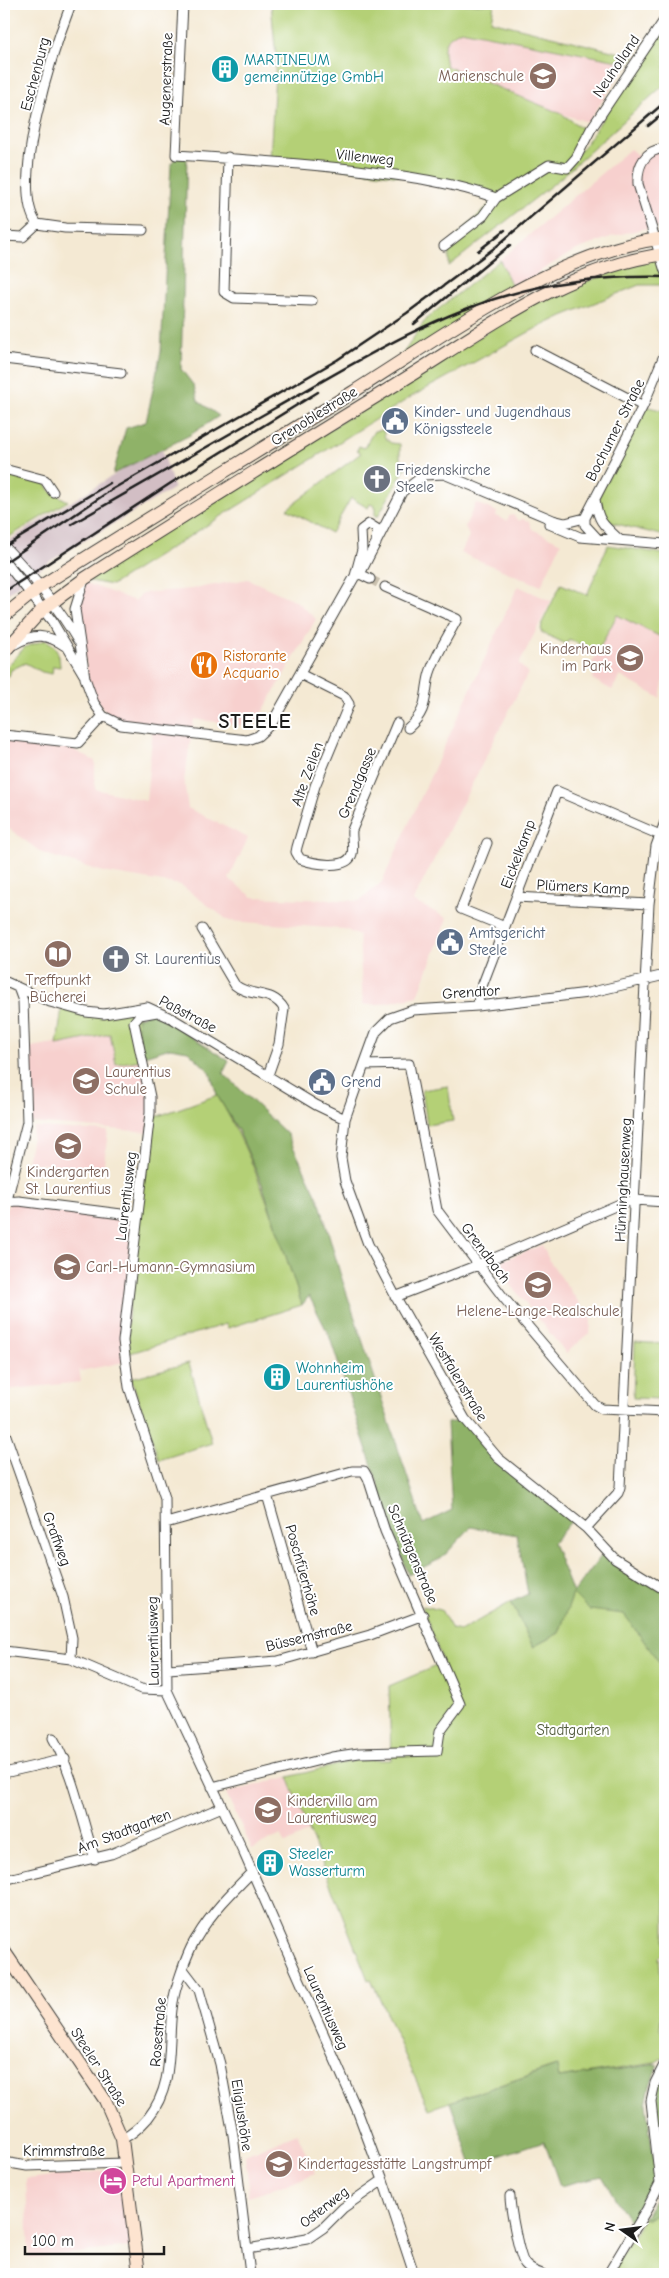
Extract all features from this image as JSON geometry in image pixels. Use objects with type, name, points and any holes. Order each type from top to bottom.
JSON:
[{"type":"main road","name":"Grenoblestraße","points":[[4,616],[41,586],[494,305],[577,261],[661,238]]},
{"type":"main road","name":"Grenoblestraße","points":[[5,650],[53,600],[84,579],[321,430],[548,293],[587,274],[663,254]]},
{"type":"main road","name":"Steeler Straße","points":[[4,1951],[105,2100],[122,2139],[139,2274]]},
{"type":"street","name":"Eschenburg","points":[[37,224],[31,216],[27,201],[30,150],[49,67],[71,4]]},
{"type":"street","name":"Augenerstraße","points":[[176,155],[183,4]]},
{"type":"street","name":"Neuholland","points":[[496,198],[549,165],[567,168],[576,158],[591,129],[665,19]]},
{"type":"street","points":[[665,148],[655,149],[644,158],[638,167],[637,174],[638,184],[661,238],[665,271]]},
{"type":"street","name":"Villenweg","points":[[176,155],[228,157],[409,176],[434,180],[496,198]]},
{"type":"street","points":[[228,157],[224,292],[234,298],[312,301]]},
{"type":"street","points":[[444,246],[483,216],[496,198]]},
{"type":"street","points":[[4,236],[23,237],[37,224],[65,228],[143,230]]},
{"type":"street","points":[[535,350],[643,406]]},
{"type":"street","name":"Bochumer Straße","points":[[585,518],[643,406],[665,353]]},
{"type":"street","points":[[4,359],[121,373]]},
{"type":"street","points":[[4,469],[46,480],[53,492]]},
{"type":"street","points":[[4,560],[31,594],[68,648],[85,678],[94,703],[103,716],[120,725],[200,736],[247,740],[258,736],[272,723],[376,544],[402,492],[424,475],[444,474],[510,503],[565,523],[585,518],[585,525],[597,538]]},
{"type":"street","points":[[595,499],[597,516],[620,540]]},
{"type":"street","points":[[510,503],[518,510],[580,537],[665,544]]},
{"type":"street","points":[[358,575],[362,550],[361,530],[369,524],[377,529],[376,544]]},
{"type":"street","points":[[4,546],[53,600],[80,646]]},
{"type":"street","points":[[358,575],[370,579]]},
{"type":"street","points":[[84,579],[75,609],[85,678]]},
{"type":"street","points":[[385,587],[457,619],[430,674],[427,698],[422,711],[416,722],[408,728]]},
{"type":"street","name":"Grenoblestraße","points":[[5,650],[22,640],[38,636],[52,637],[68,648]]},
{"type":"street","name":"Alte Zeilen","points":[[297,856],[297,847],[314,786],[349,704],[344,696],[300,674]]},
{"type":"street","points":[[5,733],[78,743],[103,716]]},
{"type":"street","name":"Grendgasse","points":[[297,856],[304,860],[336,864],[342,864],[350,859],[353,849],[352,830],[397,723]]},
{"type":"street","name":"Eickelkamp","points":[[478,1006],[479,994],[557,791],[660,835]]},
{"type":"street","name":"Hünninghausenweg","points":[[586,1528],[618,1493],[620,1487],[649,904],[654,857],[665,822]]},
{"type":"street","points":[[487,843],[461,909],[505,927]]},
{"type":"street","name":"Plümers Kamp","points":[[516,897],[649,904]]},
{"type":"street","points":[[202,929],[237,986],[244,991],[273,997],[284,1009],[279,1044],[268,1075]]},
{"type":"street","name":"Grendtor","points":[[345,1120],[376,1032],[390,1018],[413,1010],[478,1006],[588,993],[665,975]]},
{"type":"street","name":"Paßstraße","points":[[4,981],[19,990],[50,1002],[86,1012],[112,1013],[142,1007],[156,1012],[173,1019],[316,1105],[345,1120]]},
{"type":"street","points":[[4,1212],[5,1202],[27,1122],[23,1001],[19,990]]},
{"type":"street","name":"Laurentiusweg","points":[[156,1012],[140,1015],[134,1022],[150,1105],[124,1330],[123,1355],[130,1387],[163,1489],[166,1523],[167,1690],[222,1807],[357,2110],[383,2180],[414,2274]]},
{"type":"street","name":"Grendbach","points":[[364,1065],[408,1064],[437,1210],[478,1265],[547,1350],[595,1405],[602,1409],[665,1412]]},
{"type":"street","name":"Westfalenstraße","points":[[345,1120],[341,1158],[345,1181],[368,1244],[395,1297],[465,1419],[498,1458],[586,1528],[615,1559],[665,1590]]},
{"type":"street","points":[[395,1297],[478,1265],[622,1203],[635,1200],[665,1202]]},
{"type":"street","points":[[5,1202],[137,1216]]},
{"type":"street","name":"Graffweg","points":[[4,1430],[63,1596],[72,1638],[71,1659]]},
{"type":"street","name":"Schnütgenstraße","points":[[166,1523],[352,1471],[364,1472],[368,1478],[385,1531],[460,1704],[456,1712],[440,1731],[436,1751],[359,1753],[332,1757],[212,1787]]},
{"type":"street","name":"Poschfüerhöhe","points":[[268,1495],[312,1652]]},
{"type":"street","name":"Westfalenstraße","points":[[652,1582],[665,1583]]},
{"type":"street","name":"Büssemstraße","points":[[168,1669],[278,1661],[312,1652],[423,1615]]},
{"type":"street","points":[[4,1651],[71,1659],[141,1689],[167,1690]]},
{"type":"street","points":[[53,1738],[65,1759],[82,1824],[95,1859]]},
{"type":"street","points":[[4,1773],[65,1759]]},
{"type":"street","name":"Am Stadtgarten","points":[[4,1880],[95,1859],[124,1849],[222,1807]]},
{"type":"street","name":"Rosestraße","points":[[122,2139],[134,2133],[141,2126],[164,2091],[168,2072],[172,2006],[183,1969],[197,1937],[251,1873]]},
{"type":"street","name":"Eligiushöhe","points":[[183,1969],[199,1990],[220,2064],[233,2135],[250,2274]]},
{"type":"street","points":[[608,2274],[660,2183],[651,2101],[655,2083],[665,2063]]},
{"type":"street","name":"Krimmstraße","points":[[4,2162],[27,2166],[125,2163]]},
{"type":"street","name":"Osterweg","points":[[247,2249],[307,2239],[323,2228],[343,2208],[383,2180]]},
{"type":"street","points":[[510,2196],[510,2205],[523,2261],[530,2268],[542,2274]]},
{"type":"shaded area","name":"Marienschule","points":[[461,30],[628,63],[588,122],[562,114],[446,66],[443,49],[448,36]]},
{"type":"shaded area","points":[[665,144],[665,226],[613,236],[574,251],[543,269],[515,293],[500,260],[630,149],[638,155],[650,146]]},
{"type":"shaded area","points":[[161,446],[174,488],[50,561],[4,596],[4,543]]},
{"type":"shaded area","points":[[476,503],[497,512],[496,516],[507,521],[509,516],[513,515],[519,521],[522,519],[529,521],[532,529],[561,543],[541,586],[461,553],[469,536],[465,526]]},
{"type":"shaded area","points":[[248,579],[296,601],[316,619],[254,727],[194,719],[184,781],[188,808],[248,838],[229,879],[253,897],[360,901],[382,882],[518,586],[551,601],[519,664],[528,673],[413,901],[447,918],[418,996],[380,1004],[363,1005],[359,936],[345,929],[229,921],[181,885],[103,872],[42,853],[4,825],[4,737],[60,743],[95,761],[95,789],[146,801],[153,727],[112,720],[90,691],[77,609],[86,583],[135,601],[142,593],[192,589]]},
{"type":"shaded area","name":"Kinderhaus im Park","points":[[617,615],[665,639],[665,674],[660,698],[620,676],[612,690],[592,679],[597,667],[592,663]]},
{"type":"shaded area","name":"Laurentius Schule","points":[[110,1034],[141,1060],[149,1097],[149,1132],[32,1123],[27,1106],[25,1048]]},
{"type":"shaded area","name":"Kindergarten St. Laurentius","points":[[34,1127],[108,1131],[103,1171],[27,1162]]},
{"type":"shaded area","name":"Carl-Humann-Gymnasium","points":[[10,1200],[136,1217],[124,1362],[80,1371],[79,1368],[81,1382],[4,1390],[4,1218]]},
{"type":"shaded area","name":"Helene-Lange-Realschule","points":[[542,1245],[549,1260],[591,1320],[590,1333],[566,1353],[494,1264]]},
{"type":"shaded area","name":"Kindervilla am Laurentiusweg","points":[[288,1777],[311,1830],[286,1844],[281,1835],[252,1849],[226,1793]]},
{"type":"shaded area","name":"Kindertagesstätte Langstrumpf","points":[[297,2133],[315,2173],[292,2183],[248,2196],[249,2185],[245,2155]]},
{"type":"shaded area","points":[[122,2169],[131,2247],[29,2258],[26,2179]]},
{"type":"green space","points":[[271,4],[494,4],[491,21],[636,57],[628,63],[461,30],[450,37],[445,44],[446,66],[562,114],[583,129],[583,133],[567,168],[590,138],[665,21],[665,84],[557,181],[449,266],[449,244],[496,198],[434,180],[270,160],[276,57]]},
{"type":"green space","points":[[176,156],[187,156],[181,369],[194,386],[198,401],[219,416],[190,435],[113,474],[126,428],[146,422],[161,352],[171,165]]},
{"type":"green space","points":[[660,256],[665,273],[665,285],[639,285],[562,316],[529,332],[411,397],[112,585],[85,580],[547,295]]},
{"type":"green space","points":[[500,260],[515,293],[396,364],[426,319]]},
{"type":"green space","points":[[644,406],[665,411],[665,536],[609,522],[598,498]]},
{"type":"green space","points":[[383,430],[385,438],[391,443],[400,444],[400,458],[406,467],[378,516],[375,516],[375,506],[370,504],[368,508],[351,498],[331,533],[287,509],[361,453],[357,450],[359,446],[364,448],[374,431]]},
{"type":"green space","points":[[4,470],[44,481],[51,492],[68,501],[4,540]]},
{"type":"green space","points":[[608,545],[665,554],[665,639],[617,615],[597,653],[569,639],[566,644],[541,632],[542,623],[561,584],[587,595]]},
{"type":"green space","points":[[45,640],[53,645],[59,658],[60,667],[53,666],[52,674],[42,672],[25,663],[11,670],[9,676],[4,675],[4,670],[25,647]]},
{"type":"green space","points":[[62,1007],[86,1013],[138,1008],[141,1060],[116,1064],[110,1034],[57,1045]]},
{"type":"green space","points":[[150,1012],[229,1061],[223,1073],[287,1134],[319,1200],[340,1273],[423,1524],[452,1510],[447,1423],[463,1420],[479,1440],[573,1519],[553,1543],[573,1593],[605,1551],[665,1592],[663,1614],[665,1618],[665,1670],[624,1614],[589,1610],[573,1594],[559,1633],[533,1647],[511,1602],[528,1594],[517,1535],[471,1527],[442,1558],[408,1575],[329,1335],[309,1296],[302,1305],[262,1184],[238,1130],[217,1095],[210,1072],[188,1051],[170,1048],[141,1057],[137,1018]]},
{"type":"green space","points":[[448,1086],[453,1121],[427,1125],[422,1090]]},
{"type":"green space","points":[[217,1095],[244,1146],[266,1198],[302,1305],[228,1328],[226,1324],[124,1355],[150,1119]]},
{"type":"green space","points":[[635,1342],[665,1344],[665,1399],[633,1398]]},
{"type":"green space","points":[[189,1363],[212,1443],[159,1460],[131,1378]]},
{"type":"green space","name":"Stadtgarten","points":[[573,1593],[624,1613],[665,1670],[665,1953],[659,1957],[662,1990],[660,2030],[665,2035],[665,2057],[655,2063],[559,2078],[556,2066],[429,2109],[371,1979],[368,1980],[288,1777],[357,1760],[391,1760],[389,1686],[443,1663],[422,1606],[441,1610],[452,1629],[460,1631],[511,1602],[533,1647],[559,1633]]},
{"type":"green space","points":[[658,2064],[650,2085],[646,2105],[656,2174],[654,2186],[634,2230],[602,2176],[560,2186],[544,2141],[472,2165],[450,2102],[557,2066],[559,2078]]},
{"type":"green space","points":[[665,2070],[665,2208],[647,2219],[644,2218],[657,2194],[654,2106],[658,2087]]},
{"type":"green space","points":[[665,2208],[665,2274],[610,2274],[644,2218],[648,2219]]},
{"type":"tunnel","points":[[370,579],[385,587]]},
{"type":"railway","points":[[4,563],[111,490],[337,360],[407,313],[497,246],[665,102]]},
{"type":"railway","points":[[648,126],[665,112]]},
{"type":"railway","points":[[478,251],[505,230]]},
{"type":"railway","points":[[414,324],[510,245]]},
{"type":"railway","points":[[72,524],[388,344],[447,316],[508,295],[566,282],[606,278],[665,277]]},
{"type":"railway","points":[[4,592],[171,483],[318,392]]},
{"type":"railway","points":[[4,547],[110,483]]},
{"type":"place","name":"MARTINEUM gemeinnützige GmbH","points":[[225,69]]},
{"type":"place","name":"Marienschule","points":[[543,76]]},
{"type":"place","name":"Kinder- und Jugendhaus Königssteele","points":[[395,421]]},
{"type":"place","name":"Friedenskirche Steele","points":[[377,479]]},
{"type":"place","name":"Kinderhaus im Park","points":[[630,658]]},
{"type":"place","name":"Ristorante Acquario","points":[[204,665]]},
{"type":"place","name":"Amtsgericht Steele","points":[[450,942]]},
{"type":"place","name":"Treffpunkt Bücherei","points":[[58,954]]},
{"type":"place","name":"St. Laurentius","points":[[116,959]]},
{"type":"place","name":"Laurentius Schule","points":[[86,1081]]},
{"type":"place","name":"Grend","points":[[322,1082]]},
{"type":"place","name":"Kindergarten St. Laurentius","points":[[68,1146]]},
{"type":"place","name":"Carl-Humann-Gymnasium","points":[[67,1267]]},
{"type":"place","name":"Helene-Lange-Realschule","points":[[538,1285]]},
{"type":"place","name":"Wohnheim Laurentiushöhe","points":[[277,1377]]},
{"type":"place","name":"Kindervilla am Laurentiusweg","points":[[268,1810]]},
{"type":"place","name":"Steeler Wasserturm","points":[[270,1863]]},
{"type":"place","name":"Kindertagesstätte Langstrumpf","points":[[279,2164]]},
{"type":"place","name":"Petul Apartment","points":[[113,2181]]},
{"type":"district","name":"STEELE","points":[[255,721]]}]
